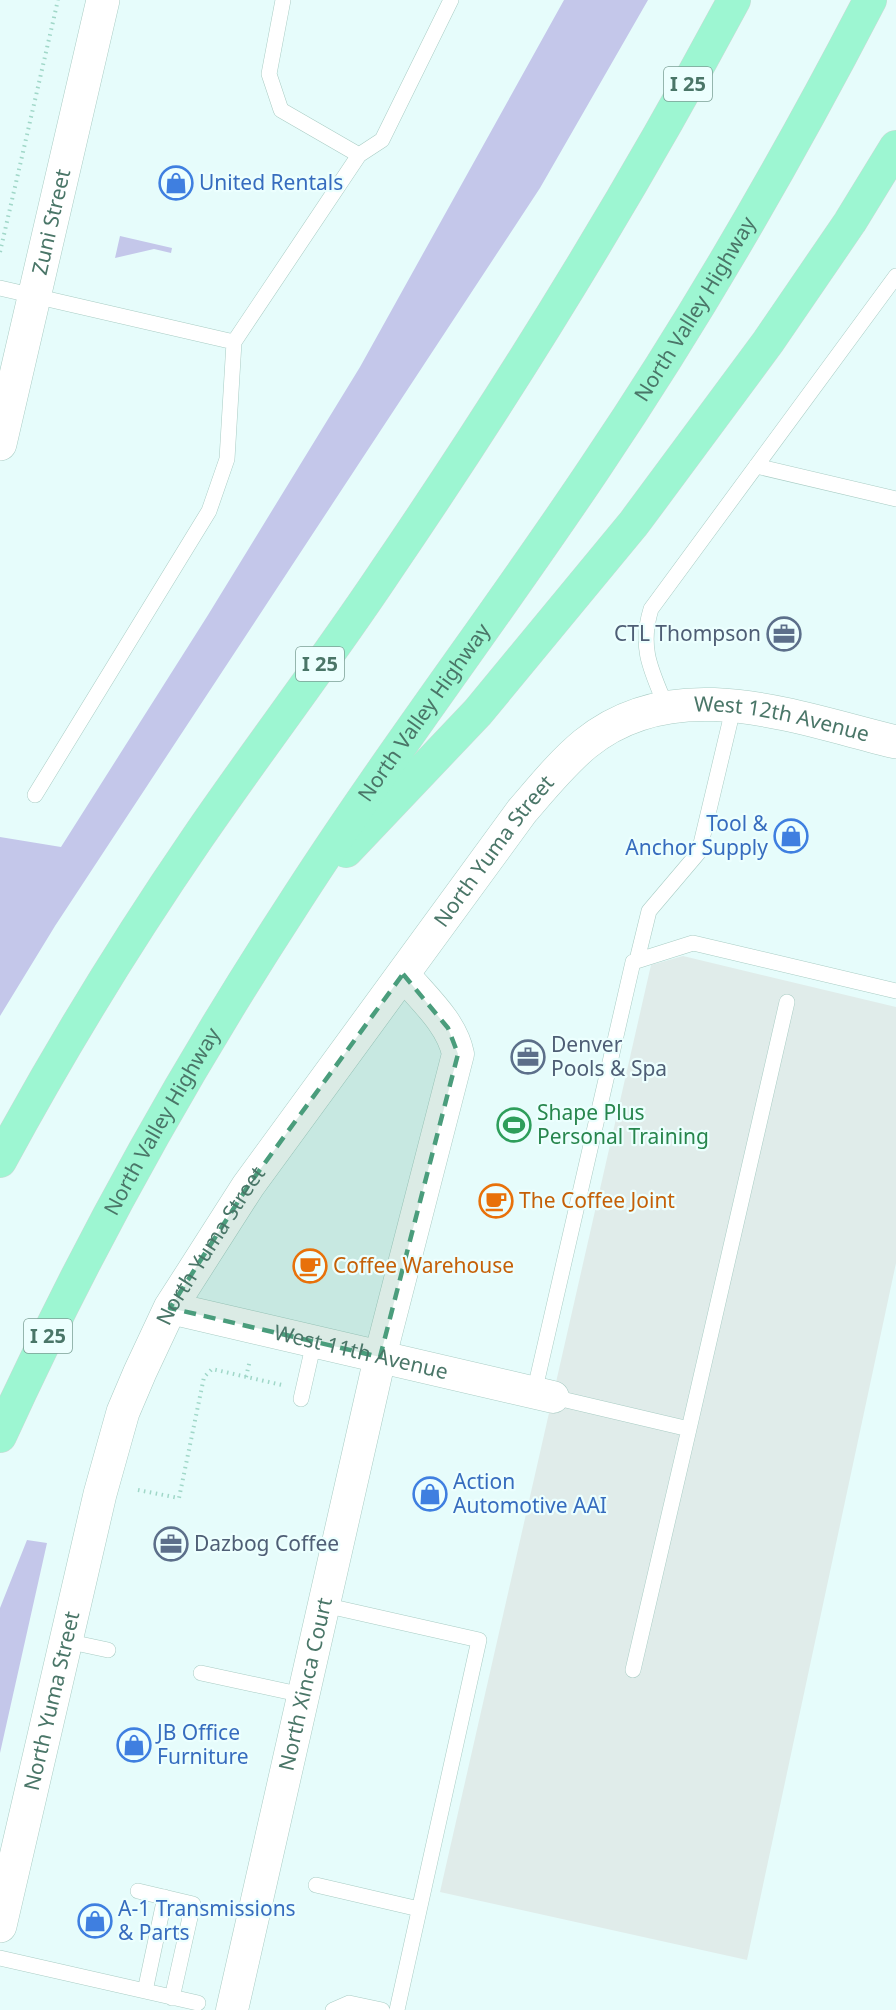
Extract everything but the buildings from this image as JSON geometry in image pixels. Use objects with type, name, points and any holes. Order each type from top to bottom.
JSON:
[{"type":"highway","name":"I 25","points":[[0,1161],[71,1033],[148,911],[384,574],[561,304],[610,223],[734,0]]},
{"type":"highway","name":"North Valley Highway","points":[[0,1436],[61,1308],[134,1167],[287,914],[362,799],[490,621],[660,369],[790,151],[870,0]]},
{"type":"highway","points":[[287,914],[478,712],[634,523],[768,342],[850,222],[896,147]]},
{"type":"street","name":"Zuni Street","points":[[0,444],[103,0]]},
{"type":"street","name":"West 12th Avenue","points":[[666,706],[699,703],[734,705],[896,742]]},
{"type":"street","name":"North Yuma Street","points":[[0,1926],[100,1494],[120,1422],[170,1308],[248,1186],[522,811],[559,767],[586,743],[615,724],[666,706]]},
{"type":"street","name":"North Xinca Court","points":[[232,2010],[380,1357],[458,1054],[455,1041],[448,1028],[403,974]]},
{"type":"street","name":"West 11th Avenue","points":[[170,1308],[544,1395]]},
{"type":"lane","points":[[283,0],[268,74],[281,110],[359,155]]},
{"type":"lane","points":[[35,795],[209,511],[227,459],[234,342],[359,155],[382,140],[451,0]]},
{"type":"lane","points":[[666,706],[646,658],[646,624],[651,609],[896,276]]},
{"type":"lane","points":[[0,288],[234,342]]},
{"type":"lane","points":[[756,466],[896,499]]},
{"type":"lane","points":[[638,960],[649,911],[699,852],[734,705]]},
{"type":"lane","points":[[689,1429],[544,1395],[633,962],[693,943],[896,991]]},
{"type":"lane","points":[[633,1670],[787,1002]]},
{"type":"lane","points":[[302,1395],[314,1342]]},
{"type":"lane","points":[[324,1605],[479,1640],[397,2010]]},
{"type":"lane","points":[[66,1641],[108,1650]]},
{"type":"lane","points":[[201,1673],[303,1695]]},
{"type":"lane","points":[[316,1886],[419,1909]]},
{"type":"lane","points":[[138,1891],[193,1904],[172,1998]]},
{"type":"lane","points":[[145,1991],[165,1898]]},
{"type":"lane","points":[[0,1959],[198,2003]]},
{"type":"lane","points":[[333,2010],[349,2003],[382,2010]]},
{"type":"path","points":[[0,252],[58,0]]},
{"type":"path","points":[[246,1377],[250,1359]]},
{"type":"path","points":[[138,1490],[179,1498],[204,1377],[212,1369],[302,1395]]},
{"type":"highlighted area","points":[[403,974],[448,1028],[458,1054],[380,1357],[170,1308],[248,1186]]},
{"type":"shaded area","points":[[564,0],[648,0],[540,188],[55,926],[0,1016],[0,837],[61,847],[208,615],[360,367]]},
{"type":"shaded area","points":[[120,236],[172,248],[171,253],[154,249],[115,258]]},
{"type":"shaded area","points":[[683,956],[896,1007],[896,1263],[747,1960],[440,1892],[651,965]]},
{"type":"shaded area","points":[[27,1540],[47,1543],[0,1753],[0,1608]]},
{"type":"place","name":"United Rentals","points":[[176,183]]},
{"type":"place","name":"CTL Thompson","points":[[784,634]]},
{"type":"place","name":"Tool & Anchor Supply","points":[[791,836]]},
{"type":"place","name":"Denver Pools & Spa","points":[[528,1057]]},
{"type":"place","name":"Shape Plus Personal Training","points":[[514,1125]]},
{"type":"place","name":"The Coffee Joint","points":[[496,1201]]},
{"type":"place","name":"Coffee Warehouse","points":[[310,1266]]},
{"type":"place","name":"Action Automotive AAI","points":[[430,1494]]},
{"type":"place","name":"Dazbog Coffee","points":[[171,1544]]},
{"type":"place","name":"JB Office Furniture","points":[[134,1745]]},
{"type":"place","name":"A-1 Transmissions & Parts","points":[[95,1921]]}]
